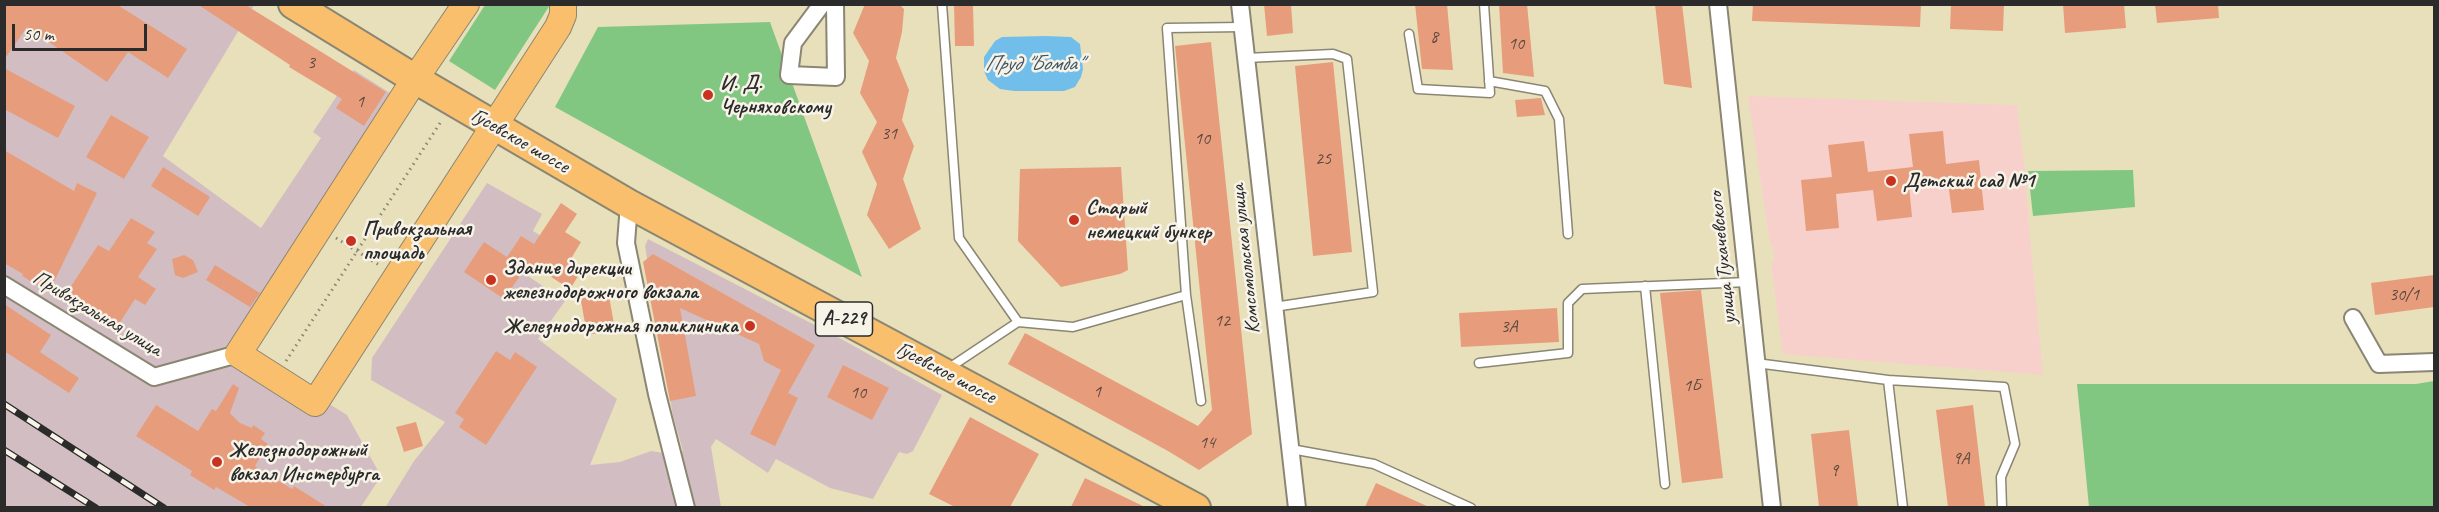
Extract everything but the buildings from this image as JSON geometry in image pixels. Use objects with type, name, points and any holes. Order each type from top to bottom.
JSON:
[{"type":"highway","name":"Гусевское шоссе","points":[[292,4],[628,204],[1196,507]]},
{"type":"main road","points":[[466,4],[238,354],[315,403],[558,27],[563,4]]},
{"type":"street","points":[[822,4],[793,43],[789,75],[836,77],[835,4]]},
{"type":"street","name":"Комсомольская улица","points":[[1240,4],[1297,507]]},
{"type":"street","name":"улица Тухачевского","points":[[1718,4],[1772,507]]},
{"type":"street","points":[[628,204],[626,243],[657,394],[686,507]]},
{"type":"street","name":"Привокзальная улица","points":[[4,285],[154,377],[238,354]]},
{"type":"street","points":[[2353,318],[2379,364],[2434,362]]},
{"type":"lane","points":[[942,4],[959,238],[1018,322]]},
{"type":"lane","points":[[1409,34],[1418,89],[1490,93],[1484,4]]},
{"type":"lane","points":[[1201,401],[1186,296],[1167,28],[1243,27]]},
{"type":"lane","points":[[1246,58],[1334,54],[1347,59],[1349,71],[1373,292],[1274,308]]},
{"type":"lane","points":[[1489,81],[1545,91],[1559,119],[1568,234]]},
{"type":"lane","points":[[1479,363],[1568,353],[1569,303],[1582,289],[1748,282]]},
{"type":"lane","points":[[1646,286],[1665,484]]},
{"type":"lane","points":[[944,372],[1018,322],[1073,327],[1186,296]]},
{"type":"lane","points":[[1756,363],[1888,380],[2004,387],[2015,444],[2001,477],[2002,507]]},
{"type":"lane","points":[[1888,380],[1903,507]]},
{"type":"lane","points":[[1291,449],[1374,464],[1471,507]]},
{"type":"path","points":[[275,378],[443,118]]},
{"type":"path","points":[[320,227],[397,277]]},
{"type":"shaded area","points":[[4,5],[254,5],[163,156],[261,228],[321,138],[313,132],[354,70],[390,93],[283,268],[241,349],[347,415],[381,476],[361,507],[5,507]]},
{"type":"shaded area","points":[[1748,96],[2017,105],[2043,375],[1783,354],[1771,263],[1774,260],[1773,246],[1770,244]]},
{"type":"shaded area","points":[[487,183],[542,214],[533,231],[548,240],[525,274],[565,301],[538,339],[617,399],[590,465],[620,462],[651,451],[670,454],[683,451],[673,416],[645,246],[648,239],[834,335],[942,395],[913,451],[907,454],[899,452],[873,499],[830,488],[776,459],[768,473],[716,439],[711,447],[721,507],[385,508],[414,461],[445,422],[371,380],[372,358]]},
{"type":"green space","points":[[485,5],[550,5],[495,90],[449,61]]},
{"type":"green space","points":[[770,22],[862,277],[555,107],[598,27]]},
{"type":"green space","points":[[2133,170],[2135,207],[2033,216],[2028,171]]},
{"type":"green space","points":[[2434,381],[2434,507],[2089,507],[2077,384],[2416,384]]},
{"type":"water","name":"Пруд \"Бомба\"","points":[[1002,37],[1071,37],[1080,44],[1083,69],[1075,87],[1064,91],[1014,91],[1000,89],[988,80],[984,71],[984,57],[995,41]]},
{"type":"railway","points":[[4,404],[164,508]]},
{"type":"railway","points":[[4,450],[96,508]]},
{"type":"place","name":"И. Д. Черняховскому","points":[[708,95]]},
{"type":"place","name":"Детский сад №1","points":[[1891,181]]},
{"type":"place","name":"Старый немецкий бункер","points":[[1074,220]]},
{"type":"place","name":"Привокзальная площадь","points":[[351,241]]},
{"type":"place","name":"Здание дирекции железнодорожного вокзала","points":[[491,280]]},
{"type":"place","name":"Железнодорожная поликлиника","points":[[750,326]]},
{"type":"place","name":"Железнодорожный вокзал Инстербурга","points":[[217,462]]}]
